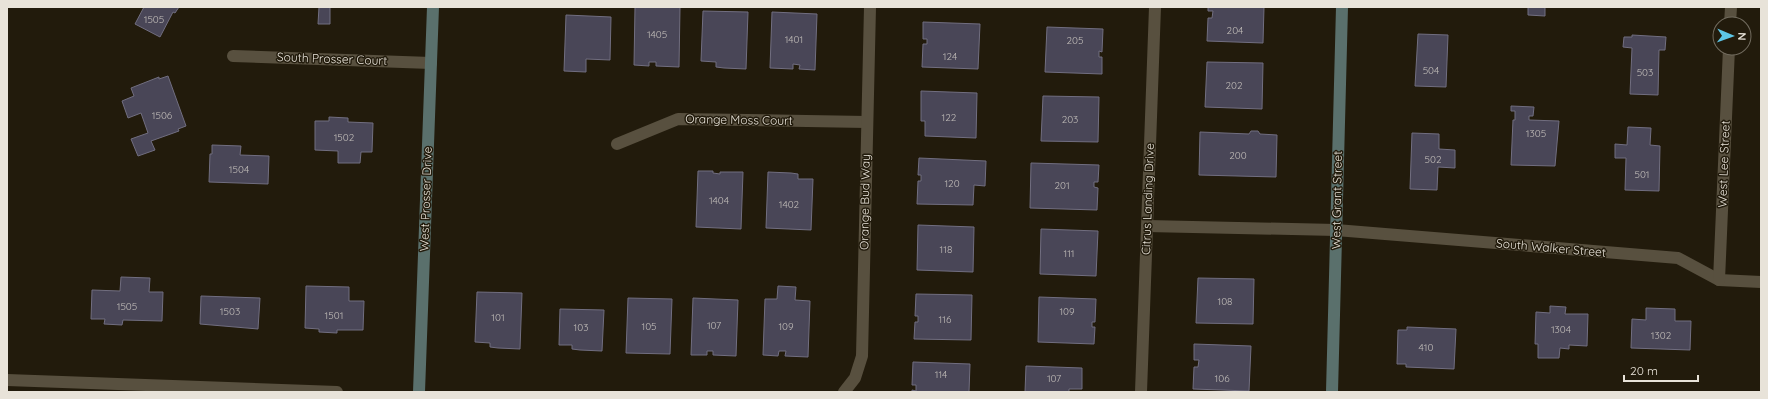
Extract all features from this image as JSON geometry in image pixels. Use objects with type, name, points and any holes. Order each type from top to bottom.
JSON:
[{"type":"street","name":"West Prosser Drive","points":[[420,392],[433,7]]},
{"type":"street","name":"Orange Bud Way","points":[[844,392],[855,378],[862,356],[870,7]]},
{"type":"street","name":"Citrus Landing Drive","points":[[1141,392],[1155,7]]},
{"type":"street","name":"West Grant Street","points":[[1332,392],[1342,7]]},
{"type":"street","name":"South Prosser Court","points":[[233,56],[431,63]]},
{"type":"street","name":"West Lee Street","points":[[1719,280],[1729,56]]},
{"type":"street","name":"Orange Moss Court","points":[[617,144],[678,119],[867,122]]},
{"type":"street","name":"South Walker Street","points":[[1147,226],[1336,230],[1678,258],[1719,280],[1761,282]]},
{"type":"street","points":[[7,380],[337,392]]},
{"type":"building","points":[[144,7],[179,7],[175,13],[173,12],[160,37],[135,24]]},
{"type":"building","points":[[319,7],[330,7],[330,24],[318,24]]},
{"type":"building","points":[[635,7],[680,7],[679,67],[656,66],[656,62],[649,62],[649,66],[634,65]]},
{"type":"building","points":[[1208,7],[1264,7],[1263,43],[1207,41],[1208,18],[1212,18],[1213,11],[1208,11]]},
{"type":"building","points":[[1528,7],[1545,7],[1545,16],[1528,15]]},
{"type":"building","points":[[703,11],[748,12],[746,69],[716,67],[716,62],[701,61]]},
{"type":"building","points":[[772,12],[817,14],[815,70],[799,69],[800,65],[793,64],[793,69],[770,68]]},
{"type":"building","points":[[566,15],[611,17],[610,60],[586,59],[586,72],[564,71]]},
{"type":"building","points":[[923,22],[980,24],[978,69],[922,67],[923,44],[927,44],[927,39],[923,39]]},
{"type":"building","points":[[1047,27],[1103,29],[1102,52],[1099,51],[1099,57],[1102,57],[1102,74],[1045,72]]},
{"type":"building","points":[[1418,34],[1448,35],[1446,87],[1415,86]]},
{"type":"building","points":[[1632,35],[1666,37],[1665,50],[1659,50],[1658,95],[1630,94],[1632,48],[1623,47],[1624,37],[1632,37]]},
{"type":"building","points":[[1207,62],[1263,63],[1262,109],[1205,107]]},
{"type":"building","points":[[168,76],[186,126],[178,129],[179,131],[151,141],[155,150],[138,156],[131,139],[148,133],[141,113],[128,118],[122,101],[134,96],[131,88],[159,77],[159,79]]},
{"type":"building","points":[[921,91],[977,93],[976,138],[925,136],[925,121],[921,121]]},
{"type":"building","points":[[1043,96],[1099,97],[1098,142],[1041,141]]},
{"type":"building","points":[[1511,106],[1534,107],[1533,116],[1529,116],[1529,120],[1559,121],[1555,166],[1511,165],[1513,120],[1515,120],[1515,111],[1511,111]]},
{"type":"building","points":[[329,117],[348,118],[348,122],[373,123],[372,152],[361,152],[360,163],[338,163],[338,151],[315,150],[315,121],[329,121]]},
{"type":"building","points":[[1628,127],[1651,128],[1650,145],[1660,146],[1659,191],[1625,190],[1626,158],[1615,158],[1615,144],[1627,145]]},
{"type":"building","points":[[1251,131],[1258,131],[1260,134],[1277,135],[1276,177],[1199,175],[1200,132],[1249,134]]},
{"type":"building","points":[[1412,133],[1439,134],[1439,149],[1455,150],[1455,168],[1438,167],[1437,190],[1410,189]]},
{"type":"building","points":[[212,145],[241,146],[240,155],[269,156],[268,184],[209,182],[210,154],[212,154]]},
{"type":"building","points":[[919,158],[986,161],[985,186],[974,185],[973,205],[917,204],[918,181],[921,181],[921,175],[918,175]]},
{"type":"building","points":[[1031,163],[1099,165],[1098,182],[1094,182],[1094,187],[1098,188],[1097,210],[1030,208]]},
{"type":"building","points":[[698,171],[713,171],[713,173],[720,174],[720,172],[743,172],[741,229],[696,227]]},
{"type":"building","points":[[768,172],[798,174],[798,179],[813,179],[811,230],[766,228]]},
{"type":"building","points":[[918,225],[974,227],[973,272],[917,270]]},
{"type":"building","points":[[1041,229],[1098,231],[1096,276],[1040,274]]},
{"type":"building","points":[[121,277],[150,278],[149,292],[163,292],[162,321],[123,320],[122,325],[104,324],[105,319],[91,319],[92,290],[120,291]]},
{"type":"building","points":[[1198,278],[1254,279],[1253,324],[1196,323]]},
{"type":"building","points":[[306,286],[349,287],[349,301],[364,301],[363,330],[337,330],[337,333],[319,332],[319,329],[305,328]]},
{"type":"building","points":[[778,286],[796,287],[795,300],[810,301],[808,357],[785,356],[786,351],[779,351],[778,356],[763,355],[765,299],[777,299]]},
{"type":"building","points":[[477,292],[522,293],[520,349],[490,347],[490,343],[475,342]]},
{"type":"building","points":[[916,294],[972,295],[971,340],[914,339],[915,322],[918,322],[918,316],[915,316]]},
{"type":"building","points":[[201,296],[260,298],[258,329],[200,324]]},
{"type":"building","points":[[1039,297],[1096,299],[1095,322],[1092,322],[1092,327],[1095,327],[1094,344],[1038,342]]},
{"type":"building","points":[[628,298],[672,299],[670,354],[626,353]]},
{"type":"building","points":[[693,298],[738,300],[736,356],[713,355],[713,351],[707,351],[707,355],[691,355]]},
{"type":"building","points":[[1550,306],[1566,307],[1565,314],[1588,314],[1587,346],[1569,345],[1569,349],[1560,348],[1559,358],[1538,358],[1538,344],[1535,344],[1536,312],[1550,313]]},
{"type":"building","points":[[1646,308],[1675,309],[1675,321],[1691,321],[1690,350],[1631,348],[1632,319],[1646,320]]},
{"type":"building","points":[[560,309],[604,310],[602,351],[572,349],[572,345],[559,345]]},
{"type":"building","points":[[1407,327],[1456,329],[1454,369],[1406,367],[1406,364],[1397,364],[1398,330],[1407,330]]},
{"type":"building","points":[[1194,344],[1251,346],[1249,391],[1193,389],[1194,367],[1198,367],[1199,360],[1194,360]]},
{"type":"building","points":[[913,362],[970,364],[969,392],[912,392],[912,390],[916,391],[916,385],[912,385]]},
{"type":"building","points":[[1026,366],[1082,368],[1082,389],[1069,389],[1069,392],[1025,392]]}]
